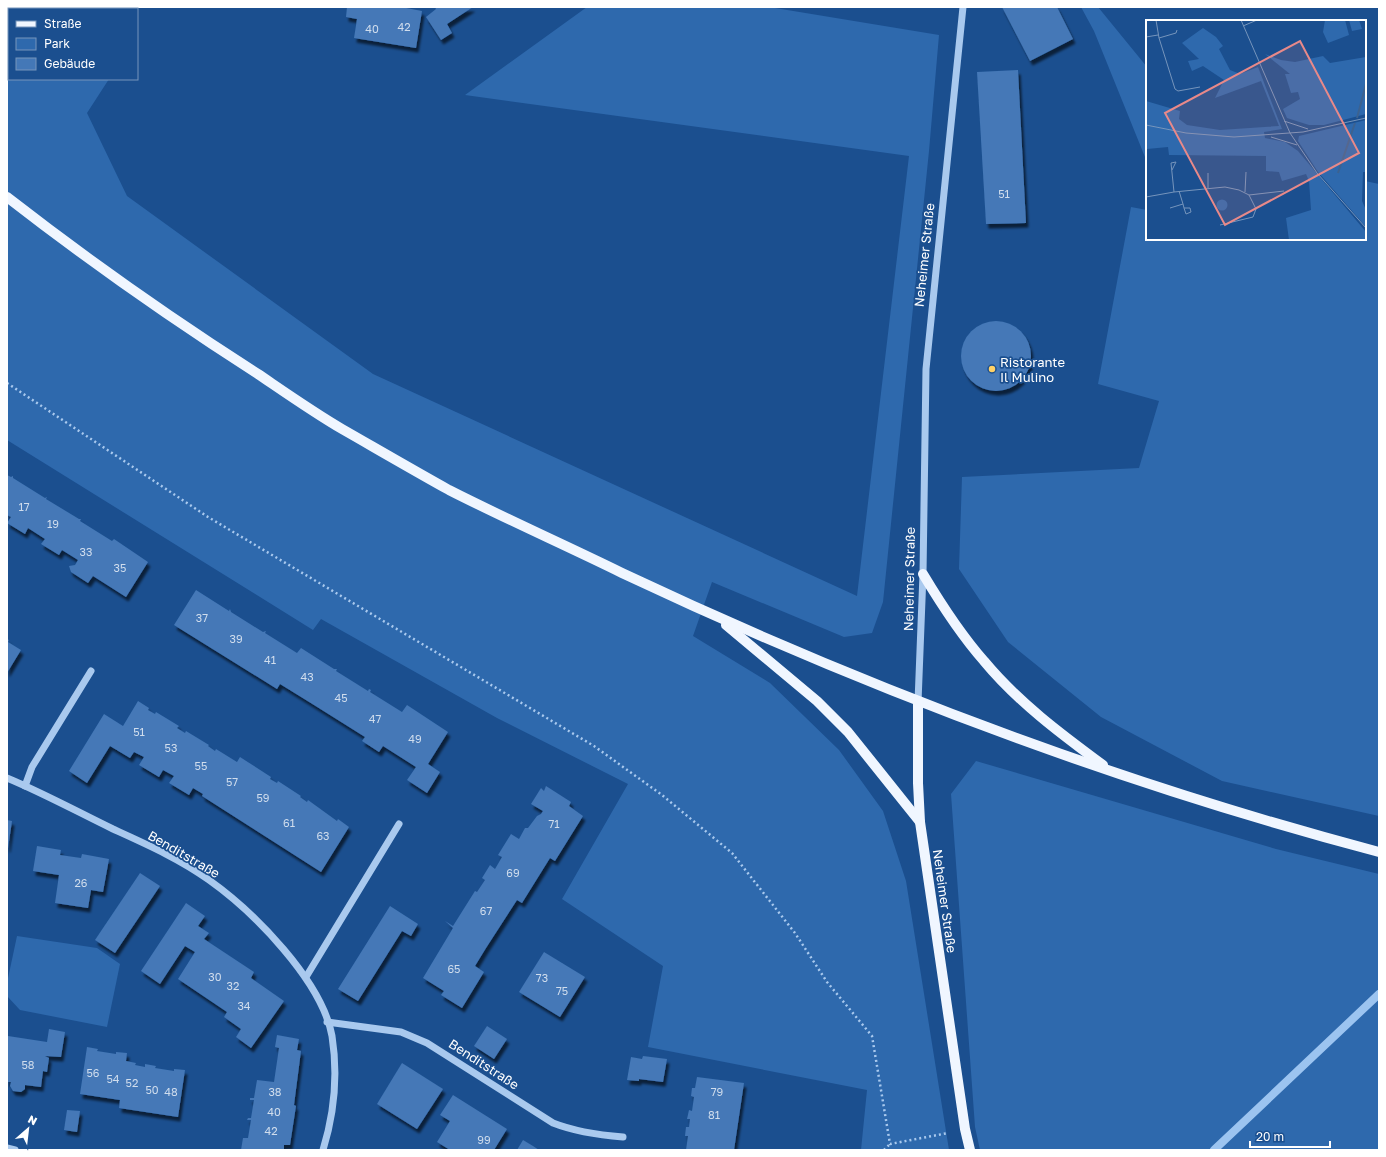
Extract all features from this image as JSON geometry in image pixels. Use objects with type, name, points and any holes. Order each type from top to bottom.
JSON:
[{"type":"main road","points":[[7,197],[85,257],[223,352],[338,427],[450,490],[718,618],[918,702],[1111,771],[1249,816],[1379,852]]},
{"type":"main road","points":[[923,574],[940,602],[984,662],[1027,705],[1111,771]]},
{"type":"main road","points":[[718,618],[817,702],[848,732],[920,822]]},
{"type":"main road","name":"Neheimer Straße","points":[[918,702],[918,783],[920,822],[965,1129],[970,1150]]},
{"type":"street","name":"Neheimer Straße","points":[[918,702],[923,574],[926,369],[963,7]]},
{"type":"street","points":[[25,786],[32,767],[91,671]]},
{"type":"street","name":"Benditstraße","points":[[7,778],[166,854],[209,880],[245,910],[270,935],[306,977],[328,1022],[332,1036],[334,1100],[324,1150]]},
{"type":"street","points":[[306,977],[399,824]]},
{"type":"street","name":"Benditstraße","points":[[328,1022],[401,1032],[428,1042],[553,1123],[574,1131],[596,1135],[623,1137]]},
{"type":"street","points":[[7,1148],[15,1150]]},
{"type":"path","points":[[7,383],[208,517],[594,746],[662,795],[732,853],[795,933],[827,982],[872,1036],[890,1144]]},
{"type":"path","points":[[884,1150],[890,1144],[965,1129]]},
{"type":"green space","points":[[7,7],[83,7],[84,8],[8,8],[8,80],[108,80],[87,113],[127,196],[373,374],[857,596],[909,156],[465,95],[587,7],[769,7],[939,35],[929,151],[883,602],[872,633],[844,637],[712,582],[693,636],[770,683],[839,750],[883,811],[906,881],[949,1150],[861,1150],[867,1090],[648,1047],[663,966],[562,899],[628,784],[497,718],[321,619],[313,630],[7,440]]},
{"type":"green space","points":[[1081,7],[1098,7],[1146,66],[1146,160],[1094,31]]},
{"type":"green space","points":[[1366,181],[1379,184],[1379,816],[1222,781],[1101,717],[1008,642],[959,569],[962,477],[1139,468],[1159,401],[1098,384],[1131,207],[1146,210],[1146,240],[1366,240]]},
{"type":"green space","points":[[976,761],[1276,849],[1379,874],[1379,1150],[980,1150],[975,1127],[951,794]]},
{"type":"green space","points":[[17,936],[97,948],[120,964],[107,1027],[20,1010],[7,996],[7,983]]},
{"type":"building","points":[[347,7],[401,7],[422,11],[416,48],[354,38],[357,19],[346,17]]},
{"type":"building","points":[[435,7],[473,7],[447,24],[452,33],[441,40],[426,17],[436,9]]},
{"type":"building","points":[[1002,7],[1057,7],[1073,39],[1030,61]]},
{"type":"building","points":[[1018,70],[1026,223],[986,224],[977,72]]},
{"type":"building","points":[[996,321],[1009,324],[1021,331],[1028,343],[1031,356],[1028,369],[1021,381],[1009,388],[996,391],[983,388],[971,381],[964,369],[961,356],[964,343],[971,331],[983,324]]},
{"type":"building","points":[[7,475],[11,477],[13,476],[13,478],[45,498],[47,497],[46,499],[81,519],[80,521],[112,541],[114,539],[148,562],[126,597],[93,576],[88,583],[71,572],[69,566],[75,565],[78,560],[62,550],[59,555],[41,544],[45,539],[28,528],[25,534],[7,523],[11,517],[7,515]]},
{"type":"building","points":[[196,590],[229,611],[230,609],[231,612],[263,632],[266,631],[265,633],[297,653],[301,648],[334,669],[337,669],[336,671],[368,691],[369,689],[371,690],[370,692],[402,712],[407,705],[448,732],[428,764],[440,772],[427,793],[407,780],[416,767],[383,746],[379,752],[362,741],[365,737],[314,705],[280,684],[277,689],[174,625]]},
{"type":"building","points":[[7,639],[9,640],[8,642],[21,650],[7,673]]},
{"type":"building","points":[[138,701],[149,708],[148,710],[155,714],[156,712],[179,726],[177,728],[185,733],[186,731],[209,745],[208,746],[215,751],[216,749],[237,762],[240,757],[271,777],[270,779],[277,783],[278,781],[301,796],[300,797],[307,802],[308,800],[337,821],[338,819],[349,827],[321,872],[202,796],[203,794],[193,788],[189,795],[169,783],[174,776],[163,770],[159,777],[139,765],[144,757],[134,752],[130,758],[110,746],[87,783],[69,771],[104,714],[123,726]]},
{"type":"building","points":[[546,786],[571,802],[569,806],[583,816],[555,861],[550,858],[522,903],[517,900],[486,948],[475,966],[484,972],[462,1008],[441,995],[444,991],[423,978],[453,928],[445,921],[453,926],[475,891],[477,892],[485,880],[482,878],[490,865],[495,869],[502,857],[498,855],[511,834],[519,839],[525,828],[528,828],[537,816],[541,814],[543,811],[531,804],[541,788],[544,791]]},
{"type":"building","points":[[7,820],[12,821],[8,848],[7,848]]},
{"type":"building","points":[[37,846],[61,850],[60,855],[81,858],[82,854],[109,859],[103,892],[91,890],[88,908],[55,903],[59,875],[33,871]]},
{"type":"building","points":[[140,873],[160,886],[115,953],[95,940]]},
{"type":"building","points":[[186,903],[205,916],[198,926],[209,933],[204,939],[254,972],[251,978],[284,1001],[251,1048],[236,1037],[241,1029],[224,1017],[227,1012],[178,979],[195,952],[185,946],[160,984],[141,971]]},
{"type":"building","points":[[390,906],[418,924],[411,936],[402,931],[358,1001],[338,989]]},
{"type":"building","points":[[544,952],[585,977],[560,1017],[519,992]]},
{"type":"building","points":[[487,1026],[507,1039],[494,1059],[474,1046]]},
{"type":"building","points":[[49,1029],[65,1032],[61,1057],[45,1056],[49,1058],[47,1072],[43,1071],[41,1087],[25,1085],[25,1089],[21,1092],[13,1091],[10,1086],[11,1082],[7,1082],[8,1036],[47,1042]]},
{"type":"building","points":[[277,1035],[299,1039],[297,1050],[301,1051],[294,1105],[296,1106],[290,1145],[284,1145],[284,1150],[241,1150],[243,1138],[248,1138],[251,1120],[247,1120],[248,1118],[251,1118],[254,1100],[250,1100],[250,1098],[254,1098],[257,1080],[274,1082],[279,1048],[275,1047]]},
{"type":"building","points":[[87,1047],[98,1049],[97,1051],[116,1054],[116,1052],[127,1053],[126,1061],[136,1063],[135,1065],[145,1067],[145,1064],[156,1066],[155,1068],[174,1071],[174,1069],[185,1070],[178,1117],[119,1108],[120,1100],[80,1094]]},
{"type":"building","points":[[643,1056],[667,1059],[663,1082],[639,1079],[639,1081],[627,1080],[631,1057],[642,1059]]},
{"type":"building","points":[[402,1063],[443,1089],[417,1129],[377,1104]]},
{"type":"building","points":[[697,1077],[744,1083],[734,1150],[686,1150],[688,1136],[685,1136],[686,1127],[689,1127],[690,1119],[687,1119],[689,1110],[692,1111],[694,1097],[691,1096],[692,1088],[695,1088]]},
{"type":"building","points":[[453,1095],[507,1129],[494,1150],[450,1150],[437,1142],[450,1121],[440,1115]]},
{"type":"building","points":[[67,1110],[80,1111],[77,1132],[64,1130]]},
{"type":"building","points":[[523,1140],[533,1146],[539,1150],[517,1150]]},
{"type":"waterway","points":[[1214,1150],[1379,994]]},
{"type":"place","name":"Ristorante Il Mulino","points":[[992,369]]}]
